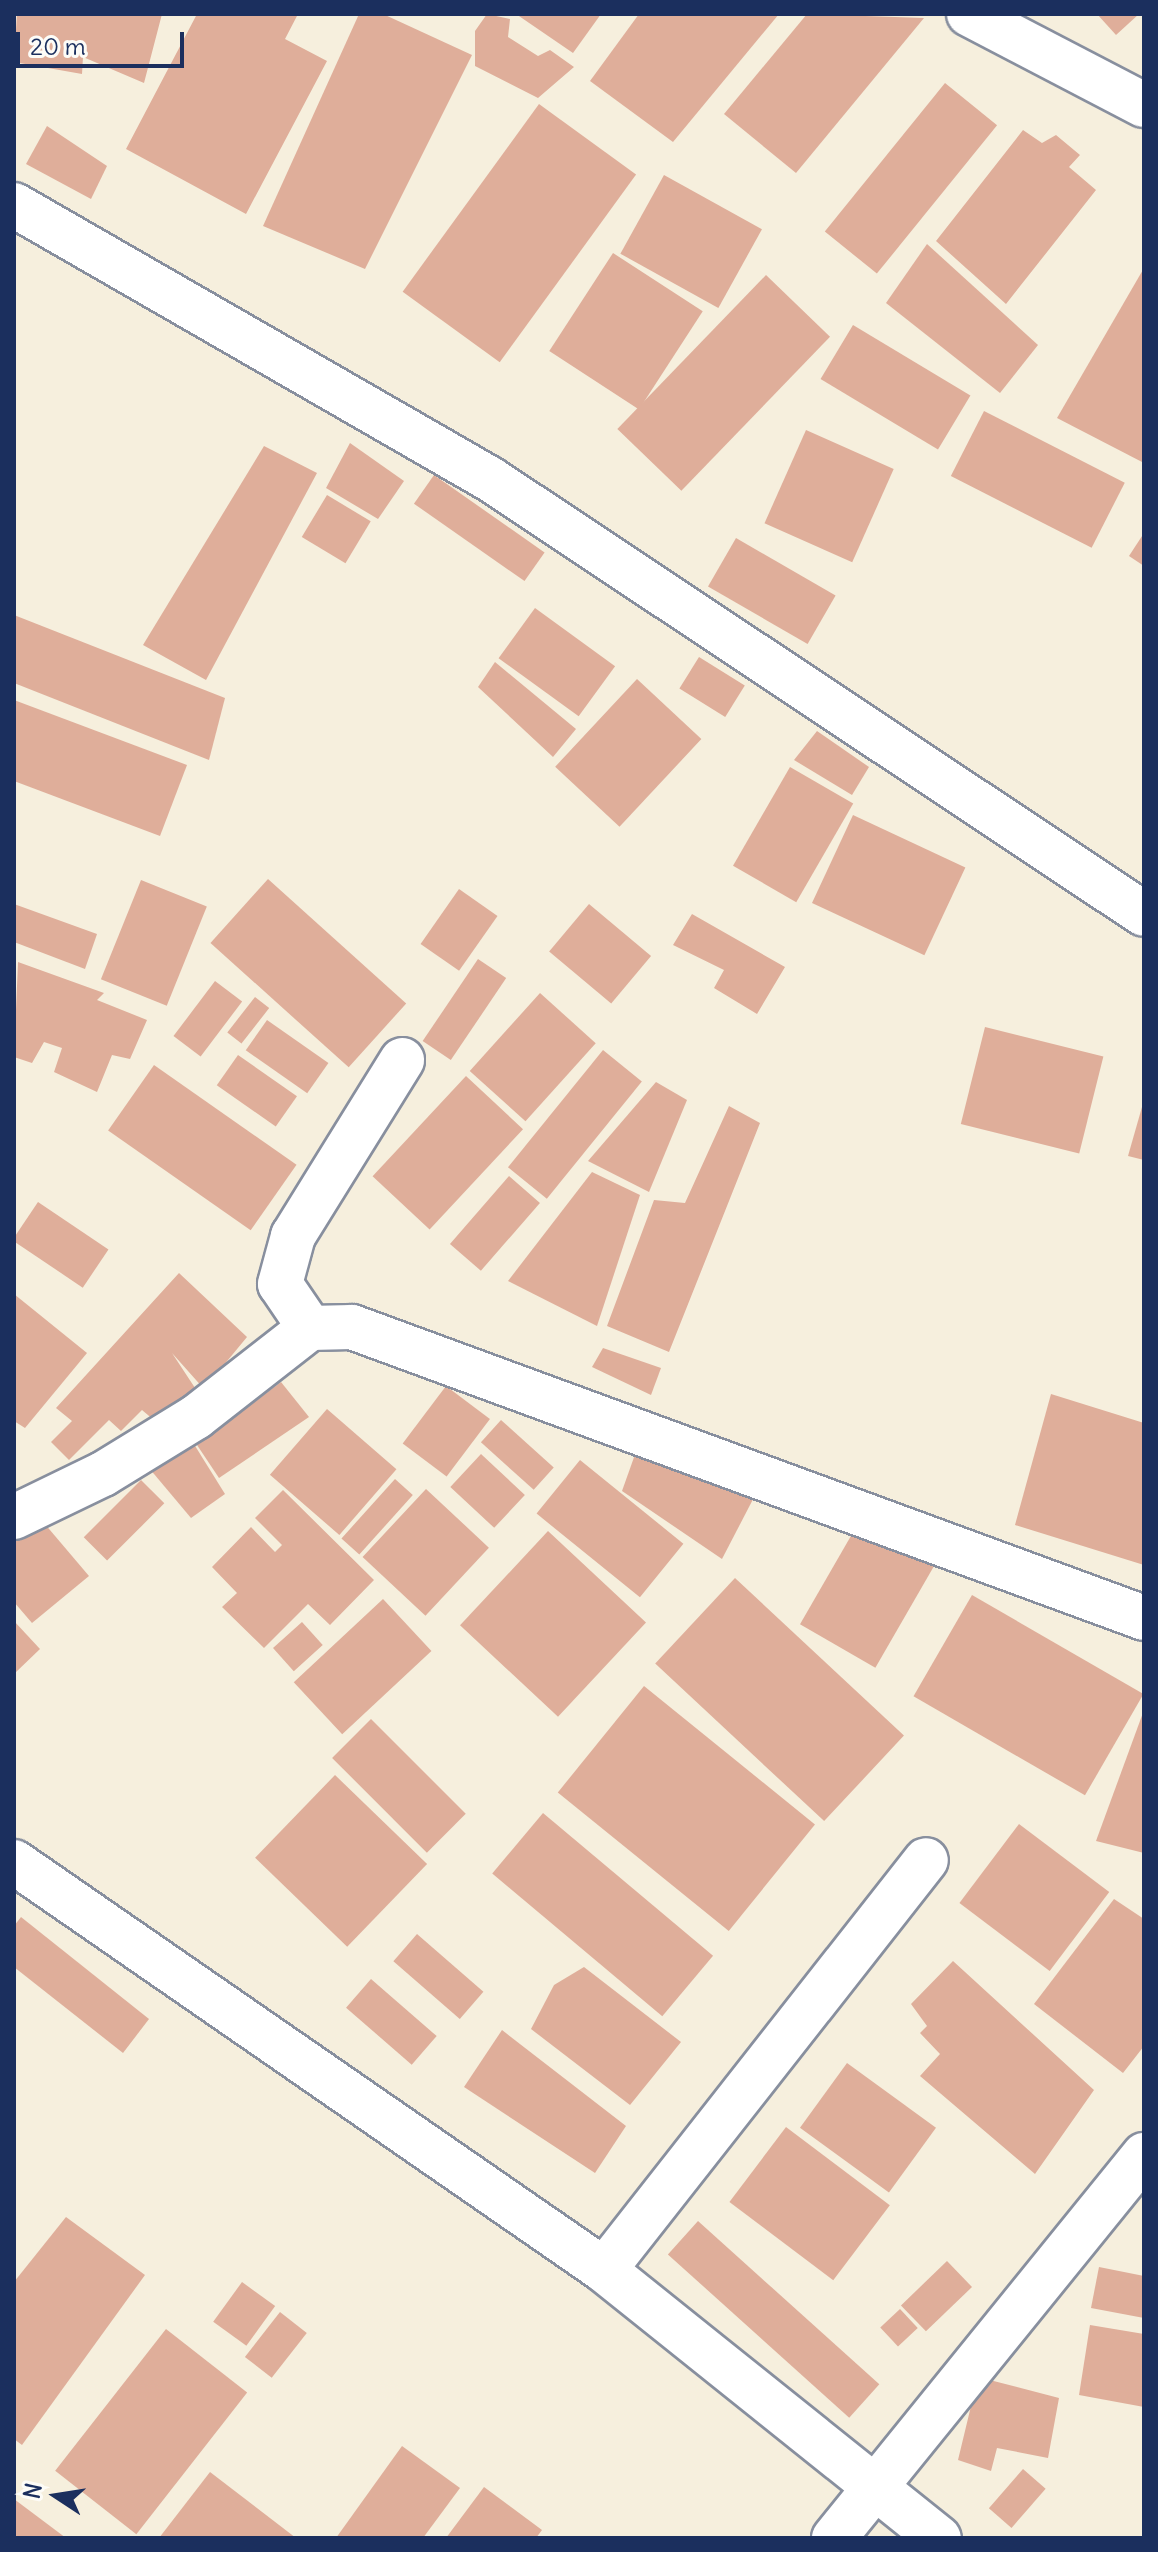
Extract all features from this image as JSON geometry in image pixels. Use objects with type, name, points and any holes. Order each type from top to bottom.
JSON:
[{"type":"street","points":[[969,14],[1144,105]]},
{"type":"street","points":[[14,205],[490,479],[1144,914]]},
{"type":"street","points":[[310,1328],[280,1284],[293,1236],[402,1060]]},
{"type":"street","points":[[14,1517],[103,1474],[196,1417],[310,1328],[352,1327],[425,1348],[1144,1618]]},
{"type":"street","points":[[604,2270],[926,1860]]},
{"type":"street","points":[[14,1862],[604,2270],[879,2485],[939,2538]]},
{"type":"street","points":[[834,2538],[1144,2155]]},
{"type":"building","points":[[17,14],[162,14],[144,83],[83,57],[82,74],[14,62]]},
{"type":"building","points":[[197,14],[298,14],[285,39],[327,61],[246,214],[126,149]]},
{"type":"building","points":[[359,14],[383,14],[472,55],[365,269],[263,226]]},
{"type":"building","points":[[487,14],[510,19],[508,37],[538,56],[550,50],[574,67],[538,98],[475,66],[475,31]]},
{"type":"building","points":[[516,14],[601,14],[573,53]]},
{"type":"building","points":[[639,14],[779,14],[673,142],[590,81]]},
{"type":"building","points":[[807,14],[924,18],[796,173],[724,114]]},
{"type":"building","points":[[1097,14],[1139,14],[1116,35]]},
{"type":"building","points":[[945,83],[997,125],[877,274],[825,231]]},
{"type":"building","points":[[539,104],[636,175],[500,362],[403,292]]},
{"type":"building","points":[[47,126],[107,166],[91,199],[26,164]]},
{"type":"building","points":[[1023,130],[1042,143],[1056,135],[1080,155],[1069,167],[1096,190],[1006,304],[936,241]]},
{"type":"building","points":[[664,175],[762,229],[718,308],[620,254]]},
{"type":"building","points":[[927,244],[1038,345],[1000,393],[886,303]]},
{"type":"building","points":[[613,253],[703,311],[639,409],[549,351]]},
{"type":"building","points":[[1144,268],[1144,463],[1057,418]]},
{"type":"building","points":[[766,275],[830,337],[681,491],[617,429]]},
{"type":"building","points":[[853,325],[970,396],[938,450],[821,379]]},
{"type":"building","points":[[984,411],[1125,483],[1092,548],[951,476]]},
{"type":"building","points":[[806,430],[894,469],[852,562],[765,523]]},
{"type":"building","points":[[350,443],[404,481],[378,519],[326,488]]},
{"type":"building","points":[[264,446],[317,473],[206,680],[143,645]]},
{"type":"building","points":[[434,475],[545,552],[525,581],[414,504]]},
{"type":"building","points":[[327,495],[371,521],[345,563],[302,537]]},
{"type":"building","points":[[1144,533],[1144,566],[1129,556]]},
{"type":"building","points":[[736,538],[836,596],[808,644],[708,586]]},
{"type":"building","points":[[535,608],[615,666],[579,716],[499,658]]},
{"type":"building","points":[[14,615],[225,698],[209,760],[14,683]]},
{"type":"building","points":[[699,657],[745,686],[725,717],[679,688]]},
{"type":"building","points":[[495,662],[576,729],[553,757],[478,687]]},
{"type":"building","points":[[637,679],[701,739],[620,827],[555,767]]},
{"type":"building","points":[[14,700],[187,765],[160,836],[14,781]]},
{"type":"building","points":[[817,731],[869,767],[852,795],[794,760]]},
{"type":"building","points":[[790,767],[853,804],[796,902],[733,866]]},
{"type":"building","points":[[853,815],[965,867],[924,955],[812,903]]},
{"type":"building","points":[[268,879],[406,1003],[349,1067],[210,943]]},
{"type":"building","points":[[141,880],[207,907],[167,1006],[101,979]]},
{"type":"building","points":[[459,889],[498,916],[459,971],[421,944]]},
{"type":"building","points":[[14,904],[97,934],[85,969],[14,942]]},
{"type":"building","points":[[589,904],[651,956],[611,1004],[549,951]]},
{"type":"building","points":[[692,914],[785,967],[757,1014],[714,988],[724,970],[673,945]]},
{"type":"building","points":[[478,959],[506,978],[451,1060],[423,1041]]},
{"type":"building","points":[[18,962],[104,993],[97,1000],[147,1020],[130,1059],[112,1055],[97,1092],[54,1072],[62,1048],[44,1042],[32,1063],[14,1057]]},
{"type":"building","points":[[215,981],[242,1001],[201,1057],[173,1036]]},
{"type":"building","points":[[540,993],[596,1043],[525,1121],[470,1071]]},
{"type":"building","points":[[255,997],[269,1008],[241,1044],[227,1032]]},
{"type":"building","points":[[267,1020],[328,1063],[307,1093],[246,1050]]},
{"type":"building","points":[[985,1027],[1103,1057],[1079,1154],[961,1124]]},
{"type":"building","points":[[603,1050],[642,1081],[547,1199],[508,1167]]},
{"type":"building","points":[[238,1055],[297,1096],[276,1127],[217,1085]]},
{"type":"building","points":[[154,1065],[297,1165],[251,1230],[108,1131]]},
{"type":"building","points":[[466,1076],[523,1129],[430,1229],[373,1176]]},
{"type":"building","points":[[656,1082],[687,1100],[649,1192],[588,1161]]},
{"type":"building","points":[[1144,1100],[1144,1160],[1128,1156]]},
{"type":"building","points":[[729,1106],[760,1123],[669,1352],[607,1326],[654,1200],[685,1203]]},
{"type":"building","points":[[592,1172],[640,1195],[597,1326],[508,1281]]},
{"type":"building","points":[[509,1176],[540,1203],[481,1271],[450,1244]]},
{"type":"building","points":[[38,1202],[108,1250],[83,1288],[14,1241]]},
{"type":"building","points":[[179,1273],[247,1337],[204,1389],[172,1353],[199,1394],[155,1421],[142,1410],[121,1431],[109,1420],[69,1460],[51,1442],[72,1421],[56,1408]]},
{"type":"building","points":[[14,1294],[87,1353],[25,1428],[14,1421]]},
{"type":"building","points":[[603,1348],[661,1368],[651,1395],[592,1367]]},
{"type":"building","points":[[281,1382],[309,1417],[219,1478],[197,1445]]},
{"type":"building","points":[[446,1386],[490,1419],[447,1477],[403,1444]]},
{"type":"building","points":[[1051,1394],[1144,1423],[1144,1565],[1015,1525]]},
{"type":"building","points":[[327,1409],[396,1469],[339,1535],[270,1475]]},
{"type":"building","points":[[501,1420],[554,1468],[534,1490],[481,1442]]},
{"type":"building","points":[[643,1432],[763,1480],[722,1559],[622,1491]]},
{"type":"building","points":[[192,1441],[225,1494],[191,1518],[149,1468]]},
{"type":"building","points":[[481,1454],[525,1495],[494,1528],[450,1487]]},
{"type":"building","points":[[580,1460],[683,1544],[640,1597],[537,1514]]},
{"type":"building","points":[[395,1479],[413,1495],[359,1555],[341,1538]]},
{"type":"building","points":[[141,1480],[164,1503],[107,1561],[84,1537]]},
{"type":"building","points":[[426,1489],[489,1548],[425,1616],[363,1557]]},
{"type":"building","points":[[283,1490],[374,1580],[330,1625],[308,1604],[264,1648],[222,1607],[237,1593],[212,1567],[251,1527],[275,1552],[282,1545],[255,1518]]},
{"type":"building","points":[[859,1522],[934,1566],[875,1668],[800,1624]]},
{"type":"building","points":[[44,1523],[89,1576],[32,1623],[14,1602],[14,1537]]},
{"type":"building","points":[[548,1531],[646,1622],[558,1717],[460,1625]]},
{"type":"building","points":[[735,1578],[904,1736],[824,1821],[655,1664]]},
{"type":"building","points":[[972,1595],[1143,1694],[1085,1795],[914,1696]]},
{"type":"building","points":[[383,1599],[431,1651],[342,1734],[294,1682]]},
{"type":"building","points":[[14,1621],[40,1649],[14,1674]]},
{"type":"building","points":[[302,1622],[323,1645],[294,1671],[273,1648]]},
{"type":"building","points":[[644,1686],[815,1824],[729,1931],[558,1792]]},
{"type":"building","points":[[1144,1710],[1144,1853],[1096,1841]]},
{"type":"building","points":[[371,1719],[466,1814],[427,1853],[332,1758]]},
{"type":"building","points":[[335,1775],[427,1864],[347,1947],[255,1858]]},
{"type":"building","points":[[543,1813],[713,1956],[662,2016],[492,1874]]},
{"type":"building","points":[[1019,1824],[1109,1892],[1050,1971],[959,1903]]},
{"type":"building","points":[[1114,1899],[1144,1919],[1144,2046],[1123,2073],[1034,2004]]},
{"type":"building","points":[[21,1917],[149,2019],[123,2053],[14,1967],[14,1926]]},
{"type":"building","points":[[417,1934],[483,1992],[460,2019],[393,1961]]},
{"type":"building","points":[[953,1961],[1094,2090],[1035,2174],[920,2076],[940,2054],[920,2033],[927,2026],[911,2004]]},
{"type":"building","points":[[584,1967],[681,2042],[630,2105],[531,2029],[554,1985]]},
{"type":"building","points":[[371,1979],[437,2036],[412,2065],[346,2008]]},
{"type":"building","points":[[502,2030],[626,2126],[595,2173],[464,2087]]},
{"type":"building","points":[[847,2063],[936,2128],[889,2192],[800,2128]]},
{"type":"building","points":[[786,2127],[890,2205],[833,2280],[729,2202]]},
{"type":"building","points":[[66,2217],[145,2275],[22,2445],[14,2439],[14,2282]]},
{"type":"building","points":[[698,2221],[879,2384],[849,2418],[668,2254]]},
{"type":"building","points":[[947,2261],[972,2287],[926,2331],[901,2305]]},
{"type":"building","points":[[1099,2267],[1144,2276],[1144,2318],[1091,2308]]},
{"type":"building","points":[[242,2282],[275,2306],[246,2346],[213,2322]]},
{"type":"building","points":[[900,2309],[918,2328],[898,2346],[880,2327]]},
{"type":"building","points":[[280,2312],[307,2333],[272,2378],[245,2357]]},
{"type":"building","points":[[1090,2325],[1144,2334],[1144,2407],[1079,2395]]},
{"type":"building","points":[[166,2329],[247,2392],[136,2534],[55,2471]]},
{"type":"building","points":[[978,2377],[1059,2398],[1048,2458],[997,2448],[991,2471],[958,2460]]},
{"type":"building","points":[[402,2446],[460,2488],[423,2538],[336,2538]]},
{"type":"building","points":[[1023,2469],[1046,2489],[1012,2528],[989,2508]]},
{"type":"building","points":[[210,2472],[296,2538],[159,2538]]},
{"type":"building","points":[[484,2487],[542,2530],[536,2538],[446,2538]]},
{"type":"building","points":[[14,2499],[66,2538],[14,2538]]}]
